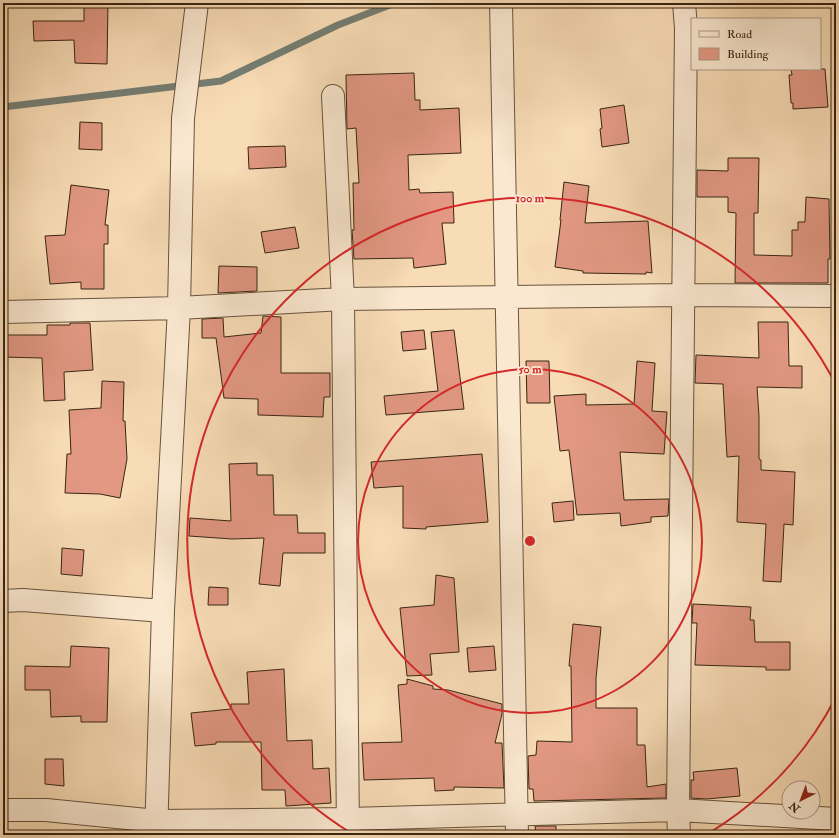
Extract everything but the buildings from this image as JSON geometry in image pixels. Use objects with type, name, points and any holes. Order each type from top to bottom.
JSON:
[{"type":"street","points":[[157,828],[163,611],[179,308],[183,118],[198,3]]},
{"type":"street","points":[[501,3],[517,825]]},
{"type":"street","points":[[679,835],[678,810],[686,28],[684,3]]},
{"type":"street","points":[[333,96],[344,299],[348,827]]},
{"type":"street","points":[[3,312],[179,308],[344,299],[683,295],[836,296]]},
{"type":"street","points":[[3,600],[23,600],[163,611]]},
{"type":"street","points":[[3,810],[46,810],[157,828],[517,825],[678,810],[836,819]]},
{"type":"waterway","points":[[3,107],[221,81],[338,25],[395,3]]}]
